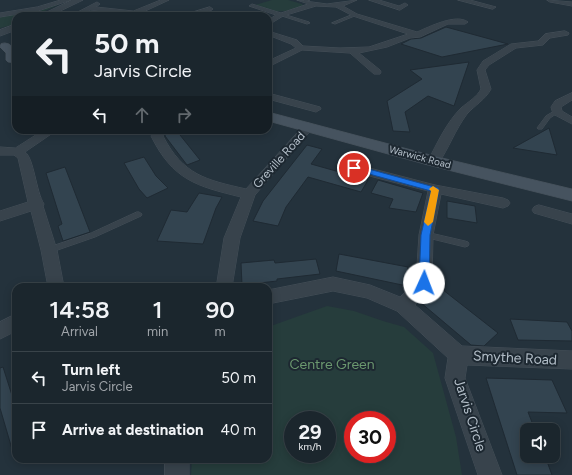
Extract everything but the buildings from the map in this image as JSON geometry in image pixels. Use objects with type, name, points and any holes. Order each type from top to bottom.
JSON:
[{"type":"main road","points":[[2,41],[12,52]]},
{"type":"main road","points":[[0,57],[12,60]]},
{"type":"main road","name":"Warwick Road","points":[[272,117],[434,161],[572,195]]},
{"type":"street","points":[[19,12],[38,9],[68,0]]},
{"type":"street","points":[[52,12],[79,0]]},
{"type":"street","points":[[80,12],[104,0]]},
{"type":"street","points":[[139,12],[166,0]]},
{"type":"street","points":[[305,0],[316,4],[337,5],[347,4],[354,0]]},
{"type":"street","points":[[372,0],[400,8]]},
{"type":"street","points":[[461,0],[493,8]]},
{"type":"street","points":[[550,0],[572,4]]},
{"type":"street","points":[[272,21],[282,15],[316,4]]},
{"type":"street","points":[[337,5],[354,15],[417,35]]},
{"type":"street","points":[[252,6],[282,15]]},
{"type":"street","points":[[88,8],[119,12]]},
{"type":"street","points":[[198,12],[210,9]]},
{"type":"street","points":[[0,15],[12,13]]},
{"type":"street","points":[[272,62],[301,48],[338,52],[379,47],[406,36],[417,35],[447,22],[464,22]]},
{"type":"street","points":[[2,41],[12,32]]},
{"type":"street","points":[[434,161],[446,137],[464,111],[483,94],[486,89],[486,82],[481,70],[483,66],[514,46],[540,43],[548,36],[565,32]]},
{"type":"street","points":[[2,41],[12,34]]},
{"type":"street","points":[[272,34],[294,42],[301,48]]},
{"type":"street","points":[[352,51],[377,72]]},
{"type":"street","points":[[572,96],[559,103],[556,107],[557,112],[572,121]]},
{"type":"street","points":[[272,97],[316,108]]},
{"type":"street","name":"Greville Road","points":[[225,283],[232,238],[249,194],[309,126]]},
{"type":"street","points":[[17,152],[46,134]]},
{"type":"street","name":"Greville Road","points":[[158,134],[157,136],[170,159],[190,178],[214,186],[249,194]]},
{"type":"street","points":[[0,151],[17,152],[24,157],[28,178],[49,250],[55,283]]},
{"type":"street","points":[[354,168],[435,190],[503,203]]},
{"type":"street","points":[[404,306],[424,283],[426,235],[435,190]]},
{"type":"street","points":[[0,216],[36,204]]},
{"type":"street","points":[[539,210],[572,219]]},
{"type":"street","points":[[272,296],[333,284],[370,292],[404,306],[458,355]]},
{"type":"street","points":[[0,331],[12,324]]},
{"type":"street","name":"Smythe Road","points":[[458,355],[572,360]]},
{"type":"street","name":"Jarvis Circle","points":[[458,355],[455,378],[490,475]]},
{"type":"street","points":[[177,475],[178,463]]},
{"type":"lane","points":[[282,15],[308,24]]},
{"type":"lane","points":[[334,23],[354,15]]},
{"type":"lane","points":[[540,128],[548,117],[557,112]]},
{"type":"lane","points":[[49,250],[93,235],[139,214]]},
{"type":"lane","points":[[426,235],[466,244]]},
{"type":"green space","points":[[272,0],[288,0],[302,4],[303,7],[289,11],[279,11],[255,5]]},
{"type":"green space","points":[[60,4],[43,12],[24,12]]},
{"type":"green space","points":[[12,14],[12,25],[0,28],[0,16]]},
{"type":"green space","name":"Centre Green","points":[[327,306],[354,311],[404,327],[433,353],[456,437],[462,475],[191,475],[192,463],[272,463],[272,326]]},
{"type":"slow traffic","points":[[428,222],[435,190],[433,189]]},
{"type":"route","points":[[354,168],[435,190],[426,235],[424,283]]}]
